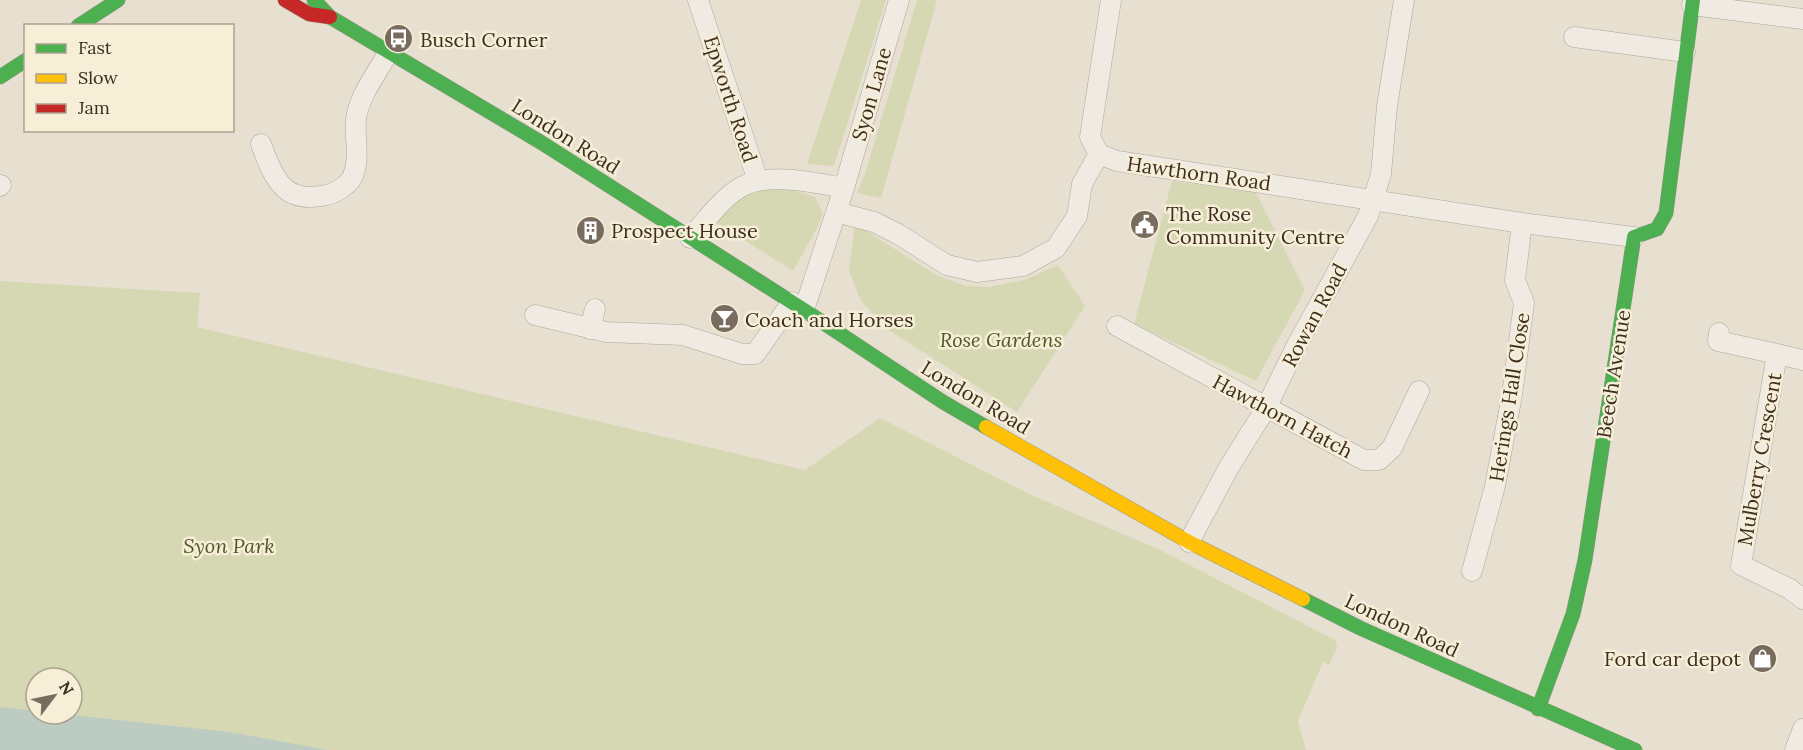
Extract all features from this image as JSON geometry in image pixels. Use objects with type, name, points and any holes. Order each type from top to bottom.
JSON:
[{"type":"main road","points":[[81,24],[118,0]]},
{"type":"main road","name":"London Road","points":[[285,0],[309,14],[330,17]]},
{"type":"main road","name":"London Road","points":[[314,0],[330,17],[542,143],[798,306],[943,402],[1189,543],[1360,628],[1538,709],[1635,750]]},
{"type":"main road","points":[[1634,237],[1657,230],[1666,213],[1693,2]]},
{"type":"main road","points":[[0,77],[24,61]]},
{"type":"main road","name":"Beech Avenue","points":[[1538,709],[1573,614],[1585,560],[1634,237]]},
{"type":"street","name":"Epworth Road","points":[[690,238],[729,196],[744,186],[758,181],[698,0]]},
{"type":"street","name":"Syon Lane","points":[[590,329],[683,335],[742,354],[755,354],[798,306],[844,188],[899,0]]},
{"type":"street","name":"Hawthorn Road","points":[[1111,0],[1090,137],[1099,154],[1117,161],[1522,223],[1634,237]]},
{"type":"street","name":"Rowan Road","points":[[1189,543],[1229,467],[1266,408],[1298,343],[1368,216],[1381,174],[1387,105],[1404,0]]},
{"type":"street","points":[[1693,2],[1803,19]]},
{"type":"street","points":[[1574,37],[1685,52]]},
{"type":"street","points":[[261,144],[272,172],[288,193],[310,199],[332,194],[351,179],[358,158],[356,120],[359,104],[388,53]]},
{"type":"street","points":[[836,212],[874,222],[898,234],[947,265],[977,272],[1023,266],[1056,248],[1077,216],[1082,184],[1099,154]]},
{"type":"street","points":[[758,181],[799,181],[844,188]]},
{"type":"street","name":"Herings Hall Close","points":[[1472,571],[1495,486],[1512,395],[1524,303],[1515,280],[1522,223]]},
{"type":"street","points":[[535,315],[590,329],[595,309]]},
{"type":"street","name":"Hawthorn Hatch","points":[[1117,326],[1364,460],[1378,460],[1392,448],[1419,391]]},
{"type":"street","name":"Mulberry Crescent","points":[[1719,333],[1718,341],[1803,360]]},
{"type":"street","name":"Mulberry Crescent","points":[[1777,354],[1741,565],[1790,589],[1803,599]]},
{"type":"street","points":[[1795,750],[1803,729]]},
{"type":"green space","points":[[861,0],[886,0],[834,166],[807,164]]},
{"type":"green space","points":[[917,0],[937,0],[881,198],[857,193],[865,174]]},
{"type":"green space","points":[[1172,181],[1256,193],[1305,290],[1256,381],[1134,324]]},
{"type":"green space","points":[[781,186],[815,197],[823,213],[793,271],[716,222],[744,196]]},
{"type":"green space","name":"Rose Gardens","points":[[855,224],[936,275],[965,286],[989,287],[1025,280],[1058,265],[1085,306],[1017,412],[890,331],[861,301],[849,271]]},
{"type":"green space","name":"Syon Park","points":[[0,281],[200,293],[197,327],[805,470],[880,418],[1031,495],[1158,549],[1335,640],[1337,647],[1329,665],[1323,662],[1298,721],[1306,750],[0,750]]},
{"type":"shaded area","points":[[0,707],[24,710],[24,726],[84,726],[84,716],[229,732],[327,750],[0,750]]},
{"type":"traffic: fast","points":[[81,24],[118,0]]},
{"type":"traffic: fast","points":[[314,0],[330,17],[542,143],[804,310],[943,402],[986,427]]},
{"type":"traffic: fast","points":[[1538,709],[1573,614],[1585,560],[1634,237],[1657,229],[1666,213],[1693,0]]},
{"type":"traffic: fast","points":[[0,77],[24,61]]},
{"type":"traffic: fast","points":[[1303,599],[1360,628],[1635,750]]},
{"type":"traffic: slow","points":[[986,427],[1189,542],[1303,599]]},
{"type":"traffic: jam","points":[[285,0],[309,14],[330,17]]},
{"type":"place","name":"Busch Corner","points":[[399,39]]},
{"type":"place","name":"The Rose Community Centre","points":[[1145,224]]},
{"type":"place","name":"Prospect House","points":[[590,230]]},
{"type":"place","name":"Coach and Horses","points":[[724,319]]},
{"type":"place","name":"Ford car depot","points":[[1762,658]]}]
